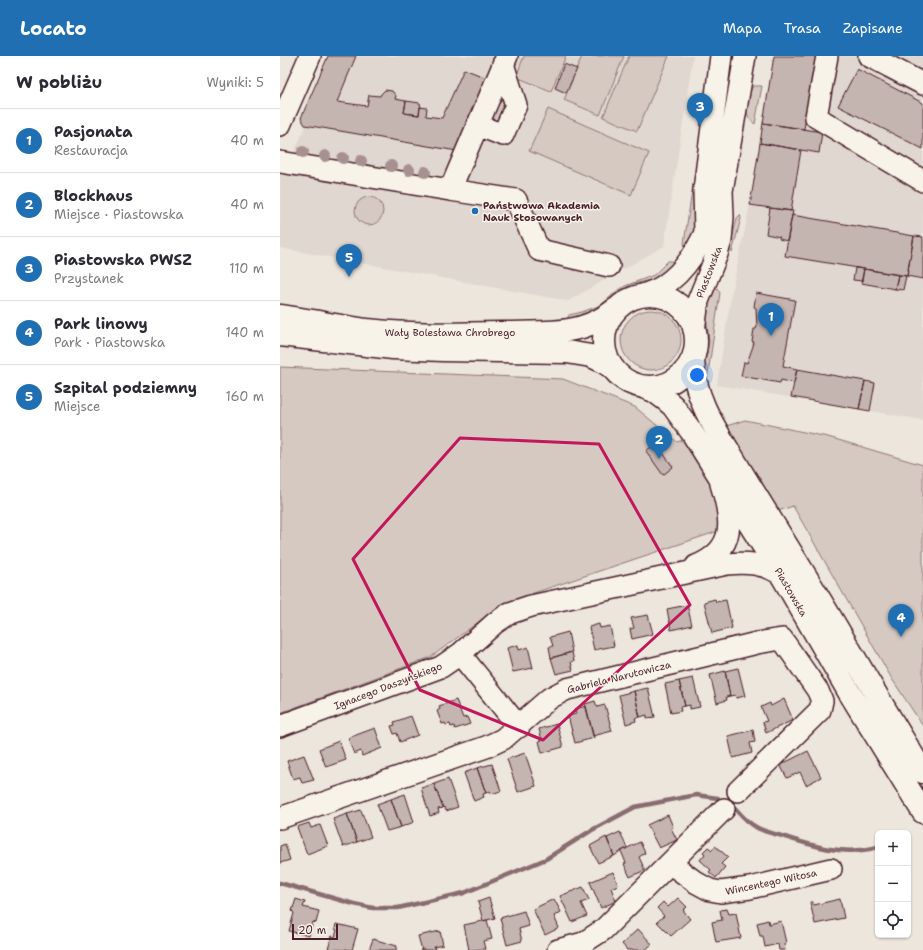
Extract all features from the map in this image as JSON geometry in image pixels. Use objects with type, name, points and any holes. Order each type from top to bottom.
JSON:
[{"type":"main road","points":[[640,296],[657,296],[674,302],[687,314],[694,330],[696,345],[693,358],[685,371],[673,381],[655,387],[643,387],[620,376],[606,357],[604,332],[609,320],[616,309],[627,301],[640,296]]},
{"type":"main road","name":"Wały Bolesława Chrobrego","points":[[280,316],[367,330],[396,332],[440,334],[536,332],[576,328],[601,319],[616,309]]},
{"type":"main road","name":"Wały Bolesława Chrobrego","points":[[280,335],[393,348],[567,352],[591,356],[613,368]]},
{"type":"main road","name":"Piastowska","points":[[693,358],[695,384],[704,409],[923,772]]},
{"type":"main road","name":"Piastowska","points":[[643,387],[660,395],[673,406],[691,431],[781,574],[849,692],[922,812]]},
{"type":"street","points":[[280,125],[310,56]]},
{"type":"street","points":[[705,232],[704,190],[721,56]]},
{"type":"street","name":"Piastowska","points":[[694,330],[698,301],[721,240],[723,217],[722,191],[745,56]]},
{"type":"street","points":[[827,56],[816,117],[923,181]]},
{"type":"street","points":[[869,56],[923,84]]},
{"type":"street","points":[[477,125],[503,135],[516,105],[505,60]]},
{"type":"street","points":[[450,190],[505,60]]},
{"type":"street","points":[[280,162],[516,200],[539,250],[609,266]]},
{"type":"street","name":"Piastowska","points":[[640,296],[662,287],[677,275],[690,261],[705,232],[722,191]]},
{"type":"street","name":"Ignacego Daszyńskiego","points":[[670,577],[701,564],[716,554],[724,545],[728,537],[728,508],[717,472]]},
{"type":"street","name":"Ignacego Daszyńskiego","points":[[280,726],[441,667],[460,654],[495,623],[510,613],[531,606],[727,564],[753,563],[765,565],[781,574]]},
{"type":"street","name":"Gabriela Narutowicza","points":[[280,818],[486,747],[503,739],[519,727],[550,698],[567,689],[749,645],[782,639],[818,691],[822,701],[820,710],[738,791]]},
{"type":"street","points":[[460,654],[519,727]]},
{"type":"street","points":[[558,950],[583,943],[603,930],[671,864],[724,809]]},
{"type":"street","name":"Wincentego Witosa","points":[[671,864],[697,883],[710,890],[721,892],[750,888],[831,869]]},
{"type":"highlighted area","points":[[460,438],[599,444],[690,605],[543,740],[420,690],[353,559]]},
{"type":"shaded area","name":"Państwowa Akademia Nauk Stosowanych","points":[[328,56],[693,56],[664,246],[568,301],[280,248],[280,175],[284,174],[306,126],[301,118]]},
{"type":"shaded area","points":[[524,56],[566,56],[551,91],[516,77]]},
{"type":"shaded area","points":[[582,56],[624,56],[600,115],[564,100]]},
{"type":"shaded area","points":[[629,56],[669,56],[637,131],[603,117]]},
{"type":"shaded area","points":[[774,56],[923,56],[923,420],[717,385],[731,296],[750,205]]},
{"type":"shaded area","points":[[500,84],[507,99],[496,125],[484,120]]},
{"type":"shaded area","points":[[753,86],[762,86],[755,124],[748,116],[746,106]]},
{"type":"shaded area","points":[[548,109],[649,153],[631,195],[529,151]]},
{"type":"shaded area","points":[[693,185],[696,201],[695,225],[690,240],[685,247],[684,243]]},
{"type":"shaded area","points":[[369,197],[379,201],[383,211],[379,221],[369,225],[359,221],[355,211],[359,201]]},
{"type":"shaded area","points":[[740,215],[741,218],[732,253],[730,247],[737,218]]},
{"type":"shaded area","points":[[668,261],[675,263],[658,278],[633,284],[619,291],[602,307],[583,316],[567,319],[569,315],[601,305],[625,286],[654,275]]},
{"type":"shaded area","points":[[714,288],[717,288],[720,293],[706,381],[704,366],[709,342],[706,309]]},
{"type":"shaded area","points":[[645,310],[657,310],[673,318],[679,328],[681,340],[679,352],[673,362],[657,370],[645,370],[629,362],[621,346],[621,334],[629,318]]},
{"type":"shaded area","points":[[280,367],[563,379],[635,407],[677,442],[745,420],[828,437],[923,465],[923,726],[892,679],[793,506],[504,603],[431,657],[280,713]]},
{"type":"building","points":[[328,56],[356,56],[337,102],[367,106],[369,95],[380,96],[385,90],[392,91],[396,96],[395,99],[406,101],[404,113],[419,115],[420,107],[427,108],[426,116],[442,118],[464,69],[487,78],[457,151],[305,125],[301,118]]},
{"type":"building","points":[[774,56],[816,56],[804,129],[763,123]]},
{"type":"building","points":[[564,64],[577,69],[566,93],[555,88]]},
{"type":"building","points":[[857,69],[923,103],[923,149],[838,106]]},
{"type":"building","points":[[406,101],[420,103],[421,108],[420,107],[419,115],[404,113]]},
{"type":"building","points":[[763,123],[822,132],[819,153],[760,143]]},
{"type":"building","points":[[760,143],[801,150],[791,211],[750,205]]},
{"type":"building","points":[[770,208],[793,211],[787,241],[779,239],[780,237],[766,234]]},
{"type":"building","points":[[792,215],[914,236],[907,276],[785,256]]},
{"type":"building","points":[[914,236],[923,237],[923,279],[907,276]]},
{"type":"building","points":[[855,268],[864,269],[862,281],[853,280]]},
{"type":"building","points":[[864,269],[898,275],[895,289],[861,283]]},
{"type":"building","points":[[898,275],[906,276],[903,290],[895,289]]},
{"type":"building","points":[[756,293],[795,300],[783,366],[797,369],[794,383],[781,380],[780,383],[741,376],[744,362],[747,363],[753,346],[754,342],[752,342],[754,329],[756,329],[757,326],[756,308],[754,307]]},
{"type":"building","points":[[797,369],[865,381],[859,409],[791,397]]},
{"type":"building","points":[[865,381],[875,383],[870,411],[859,409]]},
{"type":"building","points":[[656,443],[673,467],[663,475],[646,451]]},
{"type":"building","points":[[715,599],[716,602],[726,600],[732,628],[712,633],[704,602]]},
{"type":"building","points":[[687,605],[692,625],[671,630],[667,609]]},
{"type":"building","points":[[648,615],[653,634],[632,639],[630,629],[634,628],[631,618]]},
{"type":"building","points":[[599,624],[600,628],[610,626],[614,646],[594,650],[589,627]]},
{"type":"building","points":[[568,632],[572,652],[551,658],[549,647],[553,646],[550,637]]},
{"type":"building","points":[[518,645],[519,650],[528,647],[533,668],[513,672],[507,648]]},
{"type":"building","points":[[572,652],[574,661],[571,662],[573,670],[556,674],[551,658]]},
{"type":"building","points":[[738,668],[745,696],[736,698],[735,695],[730,696],[725,671]]},
{"type":"building","points":[[725,671],[730,696],[726,697],[727,700],[717,703],[710,675]]},
{"type":"building","points":[[693,678],[700,707],[690,709],[690,705],[685,706],[679,681]]},
{"type":"building","points":[[679,681],[685,706],[680,707],[681,711],[671,713],[665,684]]},
{"type":"building","points":[[648,688],[655,717],[647,718],[647,715],[640,717],[634,691]]},
{"type":"building","points":[[634,691],[640,717],[635,718],[636,721],[626,724],[619,695]]},
{"type":"building","points":[[784,699],[793,720],[766,733],[763,722],[767,721],[761,707],[770,703],[771,706]]},
{"type":"building","points":[[456,700],[463,718],[467,717],[470,724],[455,729],[454,726],[451,727],[450,724],[442,724],[437,711],[440,709],[439,706]]},
{"type":"building","points":[[595,701],[597,707],[605,705],[612,731],[593,736],[585,704]]},
{"type":"building","points":[[586,706],[594,738],[575,743],[568,716],[576,714],[575,709]]},
{"type":"building","points":[[411,716],[418,735],[400,742],[397,733],[394,734],[391,726],[395,725],[394,722]]},
{"type":"building","points":[[557,724],[563,747],[542,753],[539,741],[542,740],[539,729]]},
{"type":"building","points":[[375,728],[382,748],[362,756],[361,751],[354,754],[348,738]]},
{"type":"building","points":[[753,730],[755,742],[750,743],[752,753],[733,758],[728,736]]},
{"type":"building","points":[[339,741],[346,760],[326,767],[319,749]]},
{"type":"building","points":[[808,751],[821,777],[806,785],[800,772],[787,778],[780,765]]},
{"type":"building","points":[[525,753],[536,786],[518,792],[507,759]]},
{"type":"building","points":[[304,755],[314,780],[302,783],[300,777],[293,779],[287,761]]},
{"type":"building","points":[[492,764],[501,791],[491,794],[490,791],[486,793],[477,768]]},
{"type":"building","points":[[477,768],[486,793],[483,794],[484,797],[474,801],[464,773]]},
{"type":"building","points":[[448,779],[458,807],[446,811],[444,807],[443,808],[434,784]]},
{"type":"building","points":[[434,784],[443,808],[438,809],[439,813],[430,816],[421,788]]},
{"type":"building","points":[[405,794],[414,822],[401,827],[391,799]]},
{"type":"building","points":[[391,799],[401,827],[387,831],[377,804]]},
{"type":"building","points":[[361,810],[371,837],[357,842],[347,814]]},
{"type":"building","points":[[347,814],[357,842],[343,847],[333,819]]},
{"type":"building","points":[[668,815],[673,827],[671,828],[677,840],[659,848],[647,825]]},
{"type":"building","points":[[309,823],[311,828],[320,825],[328,846],[307,854],[297,827]]},
{"type":"building","points":[[620,832],[627,848],[614,856],[607,838]]},
{"type":"building","points":[[606,837],[614,856],[598,863],[590,846]]},
{"type":"building","points":[[640,842],[645,853],[639,857],[645,870],[630,877],[624,864],[626,863],[621,851]]},
{"type":"building","points":[[285,844],[290,860],[280,863],[280,846]]},
{"type":"building","points":[[715,846],[728,857],[721,864],[725,867],[716,878],[709,872],[711,870],[700,860],[705,854],[703,852],[708,847],[712,850]]},
{"type":"building","points":[[613,872],[618,885],[611,888],[616,901],[601,908],[590,882]]},
{"type":"building","points":[[583,887],[589,900],[581,903],[587,916],[572,922],[560,896]]},
{"type":"building","points":[[489,898],[495,918],[483,921],[478,902]]},
{"type":"building","points":[[678,898],[687,907],[683,910],[690,919],[671,936],[657,922],[664,916],[657,908],[663,902],[668,907]]},
{"type":"building","points":[[296,899],[305,902],[303,907],[319,911],[316,923],[313,922],[309,936],[289,931],[294,913],[292,911]]},
{"type":"building","points":[[554,899],[561,912],[554,916],[559,928],[545,935],[533,909]]},
{"type":"building","points":[[840,899],[844,918],[815,924],[810,902],[813,902],[814,905]]},
{"type":"building","points":[[727,909],[729,914],[736,913],[741,938],[716,942],[712,922],[722,920],[720,910]]},
{"type":"building","points":[[524,911],[529,926],[519,929],[522,941],[507,945],[500,918]]},
{"type":"building","points":[[487,920],[492,939],[483,941],[485,949],[469,950],[464,925]]},
{"type":"building","points":[[768,920],[769,924],[781,921],[786,943],[784,944],[785,950],[779,950],[778,944],[765,947],[763,936],[760,936],[757,923]]},
{"type":"building","points":[[336,924],[358,929],[352,950],[328,949],[332,936],[335,937],[337,930],[335,929]]},
{"type":"building","points":[[638,929],[652,944],[645,950],[627,950],[622,944]]},
{"type":"building","points":[[440,931],[443,945],[434,947],[435,950],[422,950],[418,936]]},
{"type":"building","points":[[373,939],[397,946],[396,950],[369,950]]},
{"type":"waterway","points":[[280,883],[354,904],[373,908],[398,908],[464,893],[546,859],[592,830],[635,807],[696,795],[718,798]]},
{"type":"waterway","points":[[736,809],[747,821],[759,829],[808,844],[831,849],[854,851],[875,848]]},
{"type":"place","name":"Piastowska PWSZ","points":[[700,126]]},
{"type":"place","name":"Państwowa Akademia Nauk Stosowanych","points":[[475,211]]},
{"type":"place","name":"Szpital podziemny","points":[[349,277]]},
{"type":"place","name":"Pasjonata","points":[[771,336]]},
{"type":"place","name":"Blockhaus","points":[[659,459]]},
{"type":"place","name":"Park linowy","points":[[901,637]]}]
